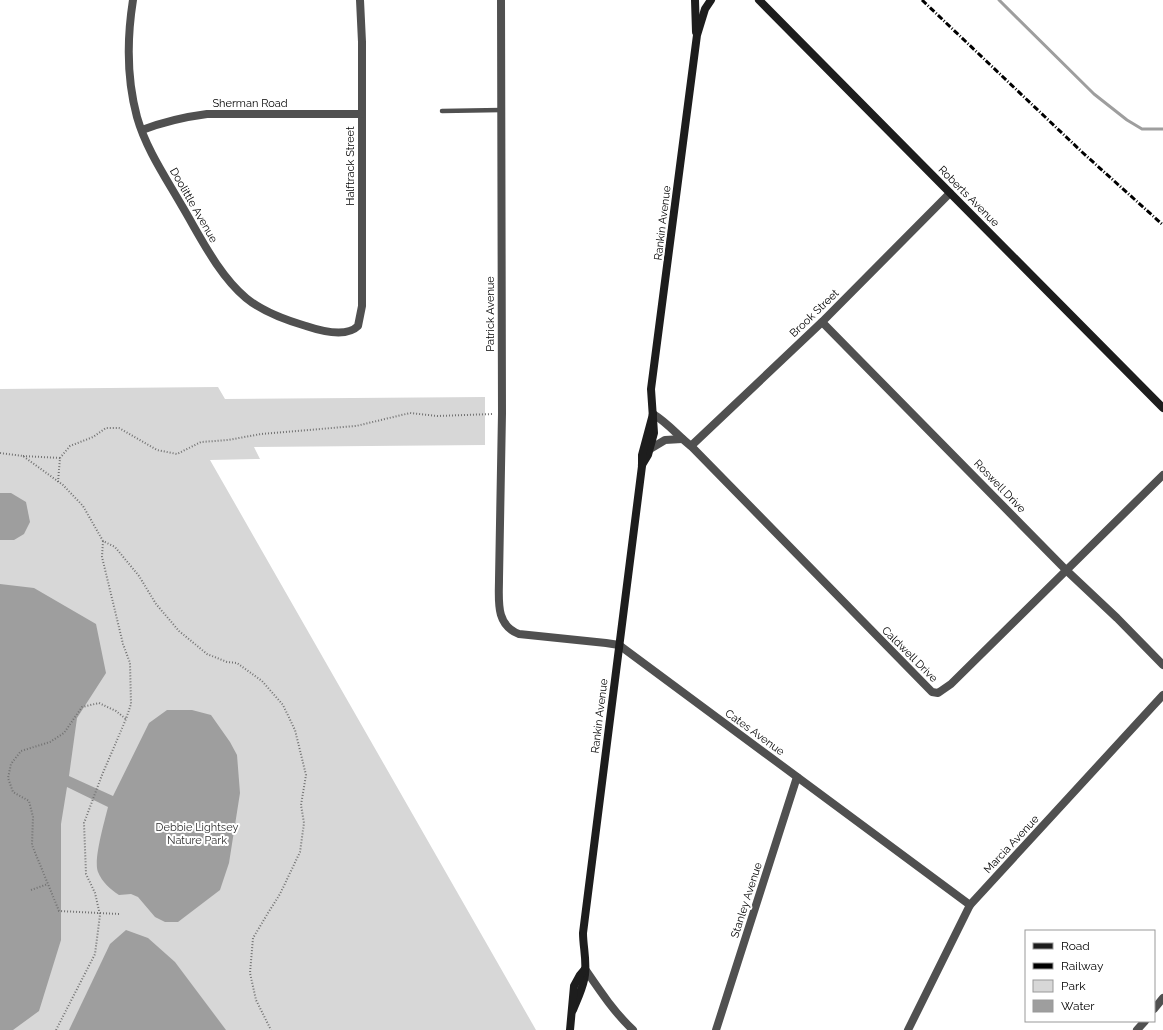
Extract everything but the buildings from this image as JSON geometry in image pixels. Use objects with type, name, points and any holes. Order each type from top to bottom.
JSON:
[{"type":"street","name":"Doolittle Avenue","points":[[133,0],[130,30],[130,61],[132,91],[137,117],[164,175],[218,266],[232,284],[246,298],[273,314],[300,325],[330,331],[349,332],[354,330]]},
{"type":"street","name":"Halftrack Street","points":[[354,330],[358,326],[362,306],[362,42],[360,0]]},
{"type":"street","name":"Patrick Avenue","points":[[501,0],[502,413],[499,599],[501,616],[507,627]]},
{"type":"street","name":"Rankin Avenue","points":[[694,0],[697,35]]},
{"type":"street","name":"Rankin Avenue","points":[[642,466],[648,455],[654,433],[651,389],[697,35],[705,9],[711,0]]},
{"type":"street","name":"Roberts Avenue","points":[[759,0],[1163,408]]},
{"type":"street","name":"Sherman Road","points":[[142,130],[160,123],[183,117],[207,114],[361,114]]},
{"type":"street","name":"Brook Street","points":[[692,446],[822,322],[950,193]]},
{"type":"street","name":"Roswell Drive","points":[[822,322],[1066,570],[1163,666]]},
{"type":"street","name":"Rankin Avenue","points":[[570,1030],[572,1010],[585,979],[583,933],[642,466],[642,455],[653,414]]},
{"type":"street","name":"Caldwell Drive","points":[[653,414],[692,446],[932,692],[938,693],[951,684],[1163,475]]},
{"type":"street","points":[[650,449],[665,440],[682,439]]},
{"type":"street","name":"Cates Avenue","points":[[507,627],[519,634],[619,645],[970,905]]},
{"type":"street","name":"Marcia Avenue","points":[[908,1030],[970,905],[1163,695]]},
{"type":"street","name":"Stanley Avenue","points":[[716,1030],[798,777]]},
{"type":"street","points":[[585,969],[607,1002],[619,1017],[633,1030]]},
{"type":"street","points":[[1155,1008],[1163,998]]},
{"type":"street","points":[[1137,1030],[1144,1022]]},
{"type":"lane","points":[[442,111],[501,110]]},
{"type":"path","points":[[58,482],[60,458],[70,446],[93,437],[106,428],[120,428],[157,450],[177,454],[201,442],[228,440],[261,434],[302,432],[356,426],[410,413],[437,416],[502,413]]},
{"type":"path","points":[[0,453],[60,458]]},
{"type":"path","points":[[23,456],[58,482],[83,506],[103,541],[102,557],[122,644],[130,663],[131,704],[84,823],[86,874],[95,893],[99,912],[95,954],[56,1030]]},
{"type":"path","points":[[103,541],[115,547],[139,576],[156,604],[179,631],[207,654],[227,662],[237,663],[262,681],[283,705],[295,730],[306,775],[301,805],[304,823],[300,852],[280,894],[254,938],[250,973],[256,1000],[271,1030]]},
{"type":"path","points":[[119,914],[59,911],[32,845],[33,818],[29,801],[13,792],[8,778],[11,764],[21,751],[50,742],[64,733],[82,707],[99,703],[116,711],[126,719]]},
{"type":"path","points":[[31,890],[48,884]]},
{"type":"green space","name":"Debbie Lightsey Nature Park","points":[[218,387],[225,399],[485,397],[485,445],[254,447],[260,459],[210,460],[536,1030],[0,1030],[0,389]]},
{"type":"water","points":[[0,493],[11,493],[26,502],[30,522],[24,534],[14,540],[0,540]]},
{"type":"water","points":[[0,584],[34,588],[96,624],[106,673],[77,718],[69,776],[113,796],[149,723],[167,710],[192,710],[211,715],[230,742],[237,755],[240,793],[229,863],[220,890],[178,922],[165,922],[155,917],[138,897],[131,894],[119,895],[109,888],[104,882],[98,872],[97,859],[108,807],[67,787],[61,824],[61,940],[39,1011],[13,1030],[0,1030]]},
{"type":"water","points":[[126,930],[148,938],[175,962],[226,1030],[69,1030],[110,944]]},
{"type":"waterway","points":[[999,0],[1094,94],[1127,120],[1142,129],[1163,129]]},
{"type":"railway","points":[[922,0],[1082,152],[1163,225]]}]
